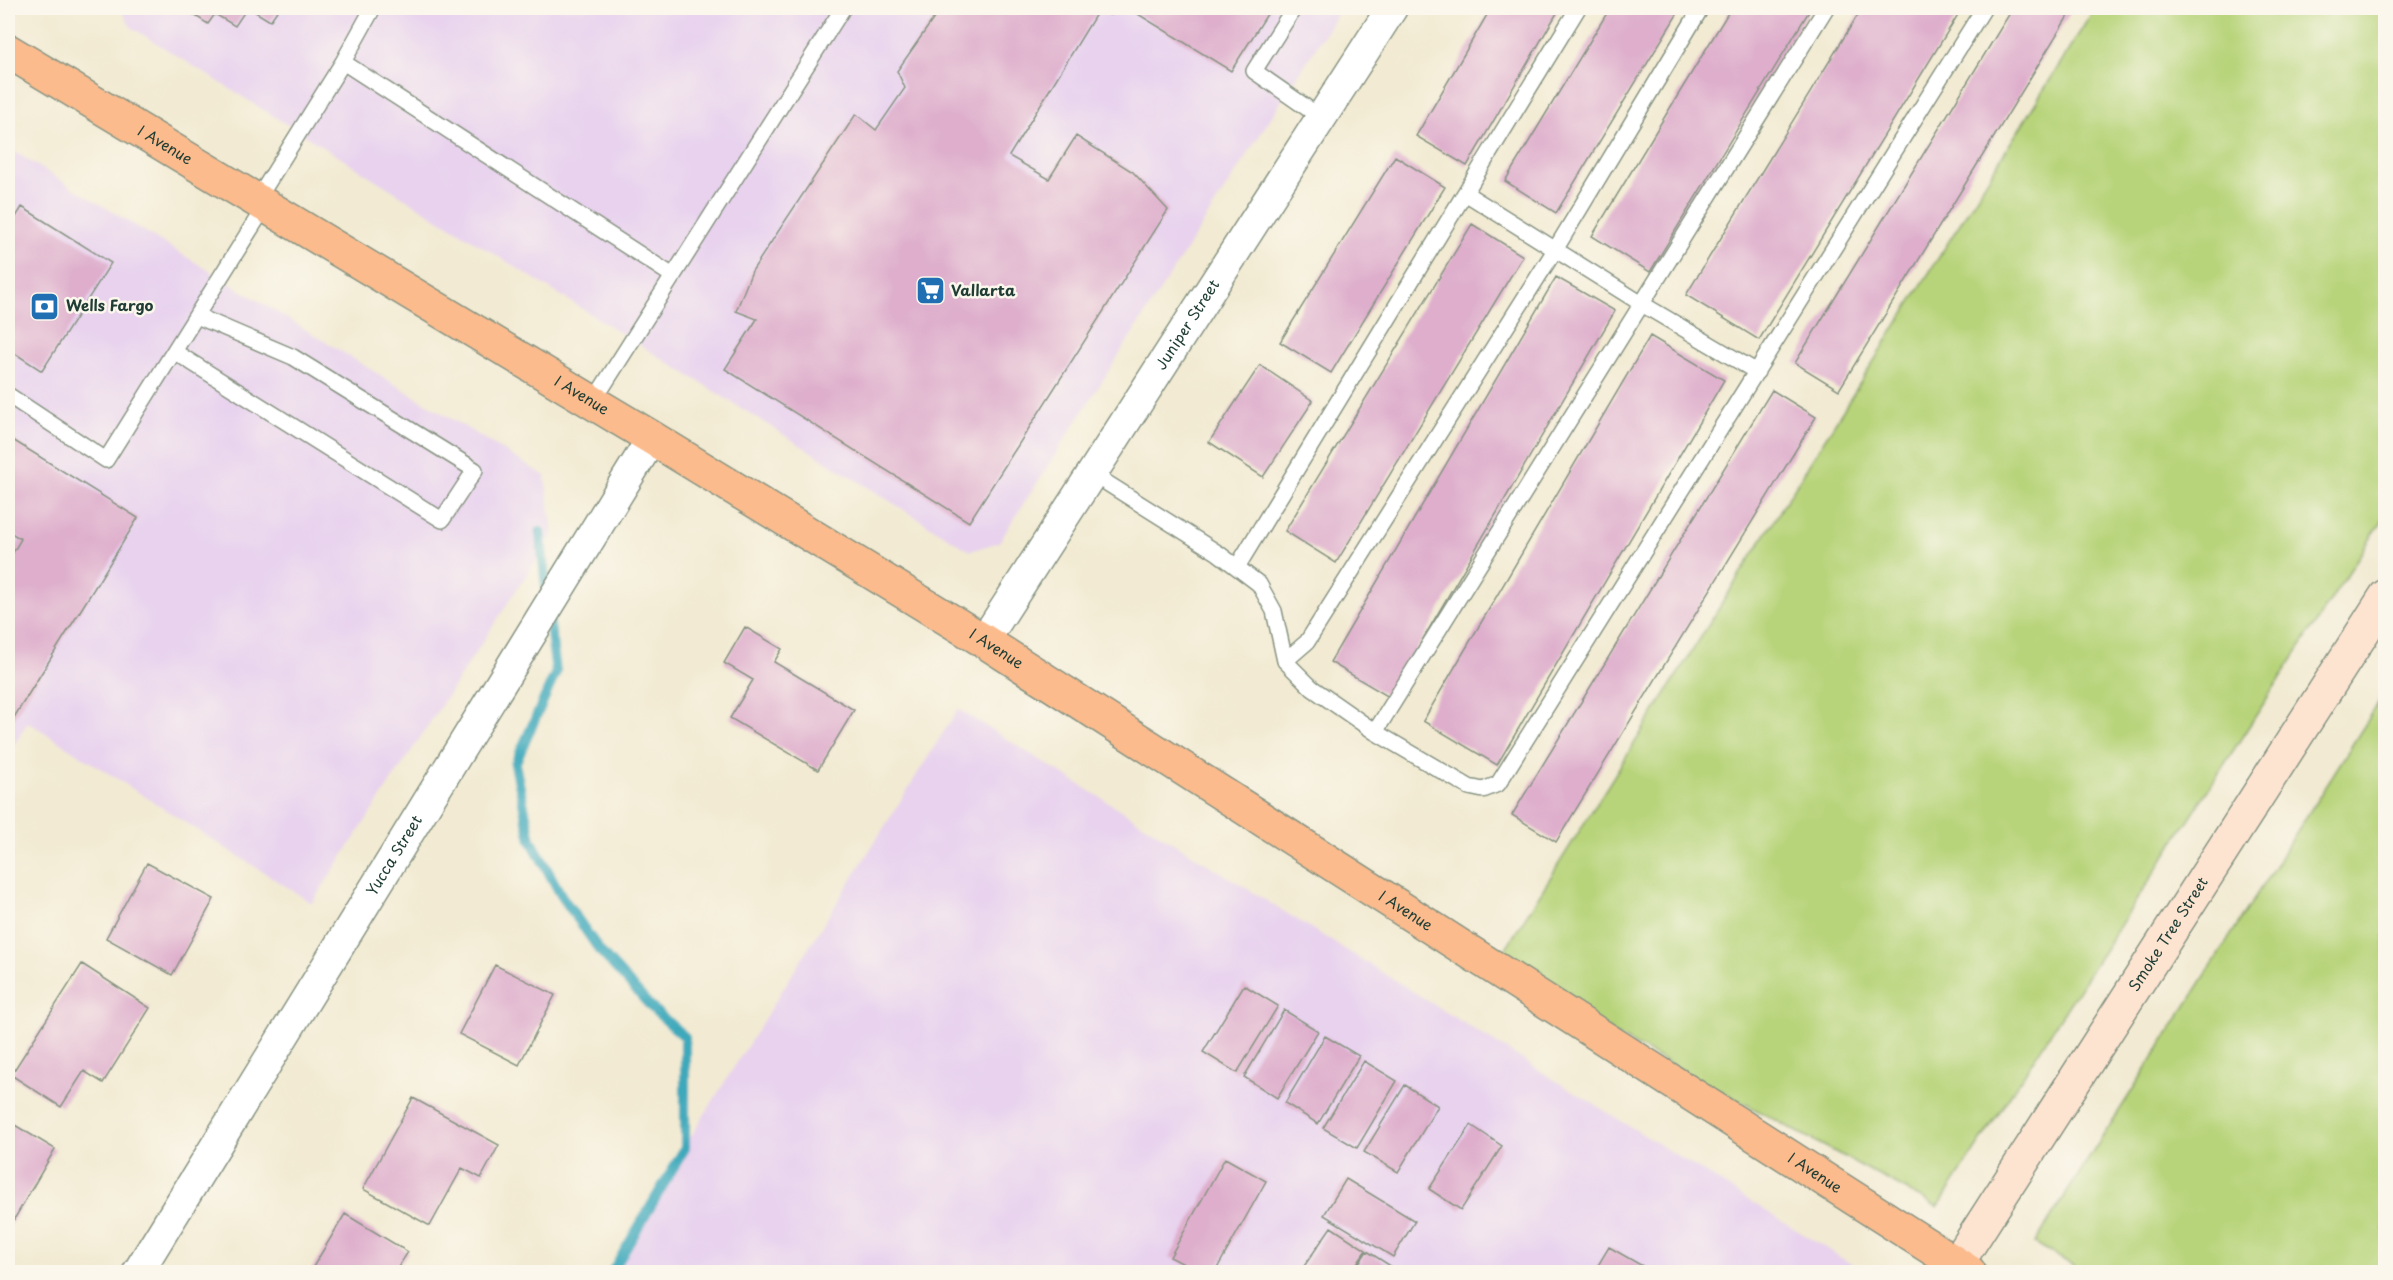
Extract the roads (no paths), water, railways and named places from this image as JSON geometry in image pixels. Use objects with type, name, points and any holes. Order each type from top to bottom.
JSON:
[{"type":"main road","name":"I Avenue","points":[[8,51],[593,402],[984,641],[1959,1270]]},
{"type":"street","name":"Juniper Street","points":[[984,641],[1392,8]]},
{"type":"street","name":"Yucca Street","points":[[138,1272],[652,438]]},
{"type":"street","name":"Smoke Tree Street","points":[[1959,1270],[2385,596]]},
{"type":"lane","points":[[8,395],[106,460],[176,352],[373,8]]},
{"type":"lane","points":[[593,402],[843,8]]},
{"type":"lane","points":[[1294,8],[1254,71],[1320,117]]},
{"type":"lane","points":[[1237,567],[1578,8]]},
{"type":"lane","points":[[1285,661],[1307,642],[1555,250],[1701,8]]},
{"type":"lane","points":[[1375,732],[1826,8]]},
{"type":"lane","points":[[1091,473],[1237,567],[1259,584],[1274,610],[1285,661],[1312,688],[1375,732],[1469,787],[1483,790],[1498,784],[1984,8]]},
{"type":"lane","points":[[342,62],[673,276]]},
{"type":"lane","points":[[1465,193],[1642,304],[1757,372]]},
{"type":"lane","points":[[176,352],[442,520],[474,470],[293,357],[197,316]]},
{"type":"waterway","points":[[540,532],[547,597]]},
{"type":"waterway","points":[[549,618],[556,672],[515,764],[531,840],[561,895],[600,951],[653,1009],[685,1037],[685,1148],[612,1272]]},
{"type":"place","name":"Vallarta","points":[[930,291]]},
{"type":"place","name":"Wells Fargo","points":[[45,306]]}]
